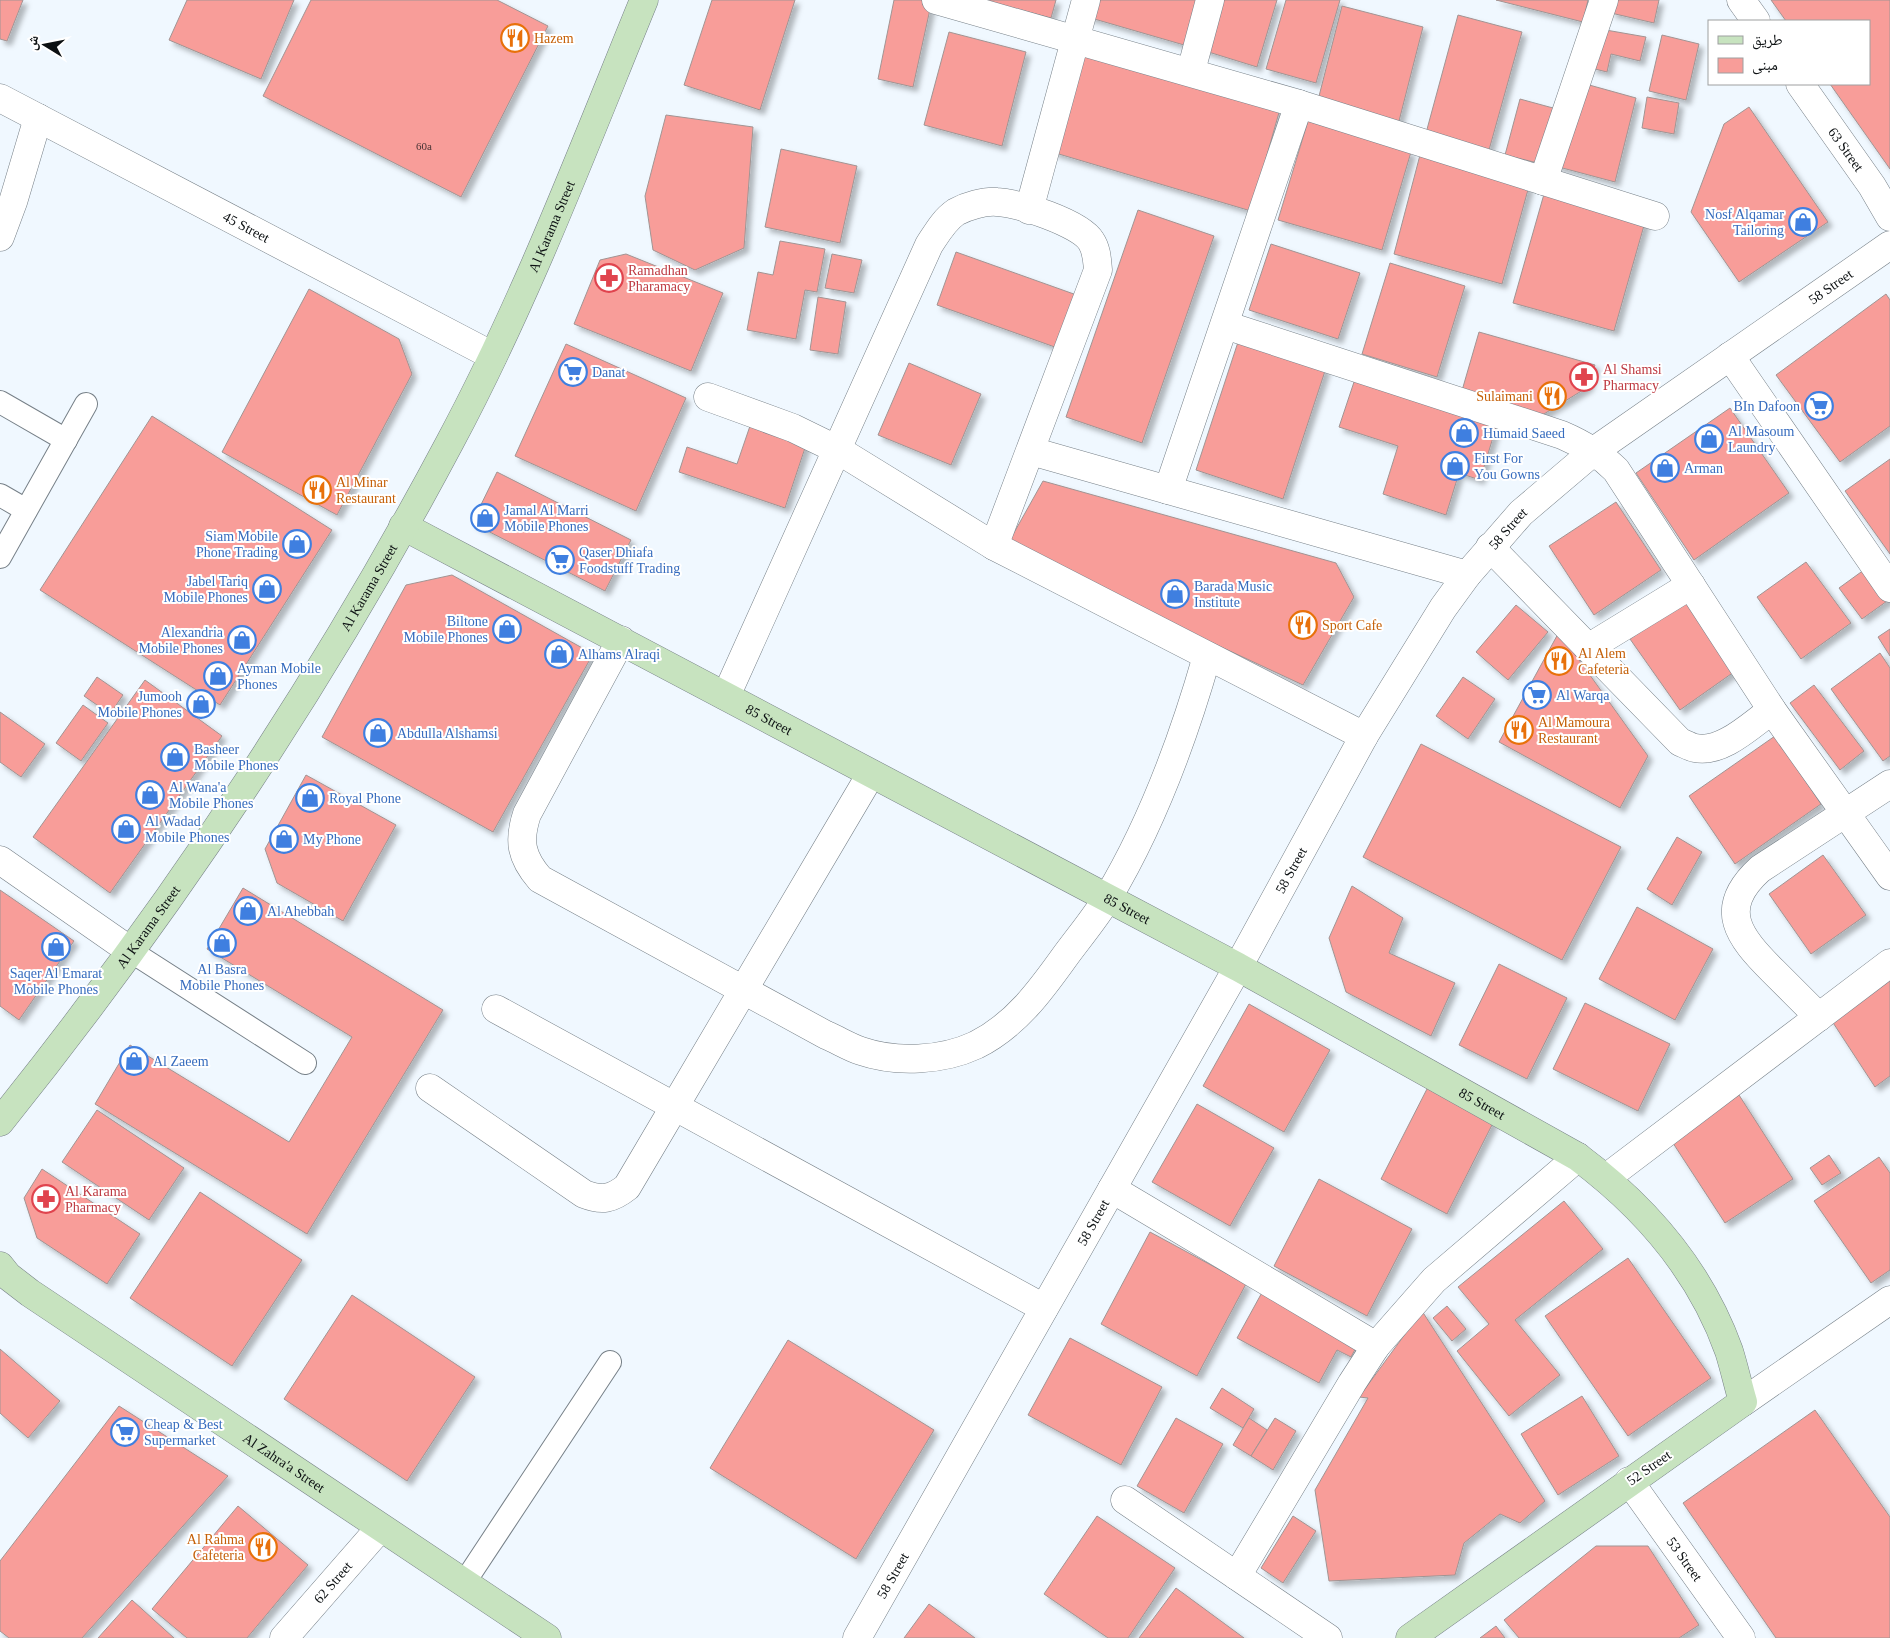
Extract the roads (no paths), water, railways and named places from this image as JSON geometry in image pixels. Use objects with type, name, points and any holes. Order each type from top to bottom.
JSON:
[{"type":"main road","name":"Al Karama Street","points":[[0,1122],[132,952],[205,849],[274,743],[340,636],[450,442],[493,356],[545,242],[644,0]]},
{"type":"main road","name":"85 Street","points":[[403,526],[1238,967],[1578,1157],[1606,1178],[1646,1214],[1684,1263],[1707,1301],[1728,1350],[1743,1402]]},
{"type":"main road","name":"Al Zahra'a Street","points":[[0,1266],[8,1276],[30,1293],[546,1638]]},
{"type":"main road","name":"52 Street","points":[[1410,1638],[1743,1402]]},
{"type":"street","points":[[936,0],[1074,40],[1191,71],[1655,216]]},
{"type":"street","points":[[1029,210],[1086,0]]},
{"type":"street","points":[[1191,71],[1210,0]]},
{"type":"street","points":[[1543,181],[1604,0]]},
{"type":"street","points":[[1741,0],[1755,20]]},
{"type":"street","name":"63 Street","points":[[1801,85],[1876,192],[1890,217]]},
{"type":"street","name":"45 Street","points":[[0,98],[493,356]]},
{"type":"street","points":[[1168,490],[1299,104]]},
{"type":"street","points":[[0,237],[14,202],[38,118]]},
{"type":"street","points":[[726,696],[929,245],[941,227],[956,212],[976,204],[996,202],[1029,210],[1079,229],[1091,240],[1097,254],[1098,270],[994,546]]},
{"type":"street","name":"58 Street","points":[[858,1638],[1238,967],[1364,736],[1443,608],[1466,575],[1521,513],[1594,450],[1890,245]]},
{"type":"street","points":[[1225,324],[1562,435],[1594,450],[1616,470],[1772,710],[1890,876]]},
{"type":"street","points":[[1730,356],[1890,588]]},
{"type":"street","points":[[708,397],[793,428],[838,450],[994,546],[1364,736]]},
{"type":"street","points":[[1031,451],[1466,575]]},
{"type":"street","points":[[1490,547],[1680,742],[1696,748],[1712,748],[1727,741],[1772,710]]},
{"type":"street","points":[[1588,648],[1691,585]]},
{"type":"street","points":[[621,640],[527,814],[521,831],[522,849],[529,866],[540,879],[826,1035],[862,1051],[899,1058],[938,1056],[975,1045],[1008,1024],[1036,997],[1108,898],[1142,835],[1171,768],[1207,656]]},
{"type":"street","points":[[430,1088],[584,1194],[595,1198],[607,1199],[618,1195],[627,1187],[871,774]]},
{"type":"street","points":[[1819,1017],[1750,948],[1740,934],[1736,916],[1738,898],[1746,882],[1760,869],[1890,784]]},
{"type":"street","points":[[0,860],[132,952]]},
{"type":"street","points":[[1606,1178],[1890,963]]},
{"type":"street","points":[[496,1009],[1044,1308]]},
{"type":"street","points":[[1237,1576],[1376,1346],[1434,1280],[1578,1157]]},
{"type":"street","points":[[1112,1188],[1376,1346]]},
{"type":"street","name":"52 Street","points":[[1743,1402],[1890,1300]]},
{"type":"street","name":"53 Street","points":[[1629,1482],[1741,1638]]},
{"type":"street","points":[[1125,1500],[1328,1638]]},
{"type":"street","name":"62 Street","points":[[284,1638],[380,1528]]},
{"type":"lane","points":[[0,402],[66,440]]},
{"type":"lane","points":[[0,557],[86,404]]},
{"type":"lane","points":[[0,495],[26,510]]},
{"type":"lane","points":[[132,952],[305,1063]]},
{"type":"lane","points":[[464,1583],[610,1362]]},
{"type":"place","name":"Hazem","points":[[515,38]]},
{"type":"place","name":"Nosf Alqamar Tailoring","points":[[1803,222]]},
{"type":"place","name":"Ramadhan Pharamacy","points":[[609,278]]},
{"type":"place","name":"Danat","points":[[573,372]]},
{"type":"place","name":"Al Shamsi Pharmacy","points":[[1584,377]]},
{"type":"place","name":"Sulaimani","points":[[1552,396]]},
{"type":"place","name":"BIn Dafoon","points":[[1819,406]]},
{"type":"place","name":"Humaid Saeed","points":[[1464,433]]},
{"type":"place","name":"Al Masoum Laundry","points":[[1709,439]]},
{"type":"place","name":"First For You Gowns","points":[[1455,466]]},
{"type":"place","name":"Arman","points":[[1665,468]]},
{"type":"place","name":"Al Minar Restaurant","points":[[317,490]]},
{"type":"place","name":"Jamal Al Marri Mobile Phones","points":[[485,518]]},
{"type":"place","name":"Siam Mobile Phone Trading","points":[[297,544]]},
{"type":"place","name":"Qaser Dhiafa Foodstuff Trading","points":[[560,560]]},
{"type":"place","name":"Jabel Tariq Mobile Phones","points":[[267,589]]},
{"type":"place","name":"Barada Music Institute","points":[[1175,594]]},
{"type":"place","name":"Sport Cafe","points":[[1303,625]]},
{"type":"place","name":"Biltone Mobile Phones","points":[[507,629]]},
{"type":"place","name":"Alexandria Mobile Phones","points":[[242,640]]},
{"type":"place","name":"Alhams Alraqi","points":[[559,654]]},
{"type":"place","name":"Al Alem Cafeteria","points":[[1559,661]]},
{"type":"place","name":"Ayman Mobile Phones","points":[[218,676]]},
{"type":"place","name":"Al Warqa","points":[[1537,695]]},
{"type":"place","name":"Jumooh Mobile Phones","points":[[201,704]]},
{"type":"place","name":"Al Mamoura Restaurant","points":[[1519,730]]},
{"type":"place","name":"Abdulla Alshamsi","points":[[378,733]]},
{"type":"place","name":"Basheer Mobile Phones","points":[[175,757]]},
{"type":"place","name":"Al Wana'a Mobile Phones","points":[[150,795]]},
{"type":"place","name":"Royal Phone","points":[[310,798]]},
{"type":"place","name":"Al Wadad Mobile Phones","points":[[126,829]]},
{"type":"place","name":"My Phone","points":[[284,839]]},
{"type":"place","name":"Al Ahebbah","points":[[248,911]]},
{"type":"place","name":"Al Basra Mobile Phones","points":[[222,943]]},
{"type":"place","name":"Saqer Al Emarat Mobile Phones","points":[[56,947]]},
{"type":"place","name":"Al Zaeem","points":[[134,1061]]},
{"type":"place","name":"Al Karama Pharmacy","points":[[46,1199]]},
{"type":"place","name":"Cheap & Best Supermarket","points":[[125,1432]]},
{"type":"place","name":"Al Rahma Cafeteria","points":[[263,1547]]}]
